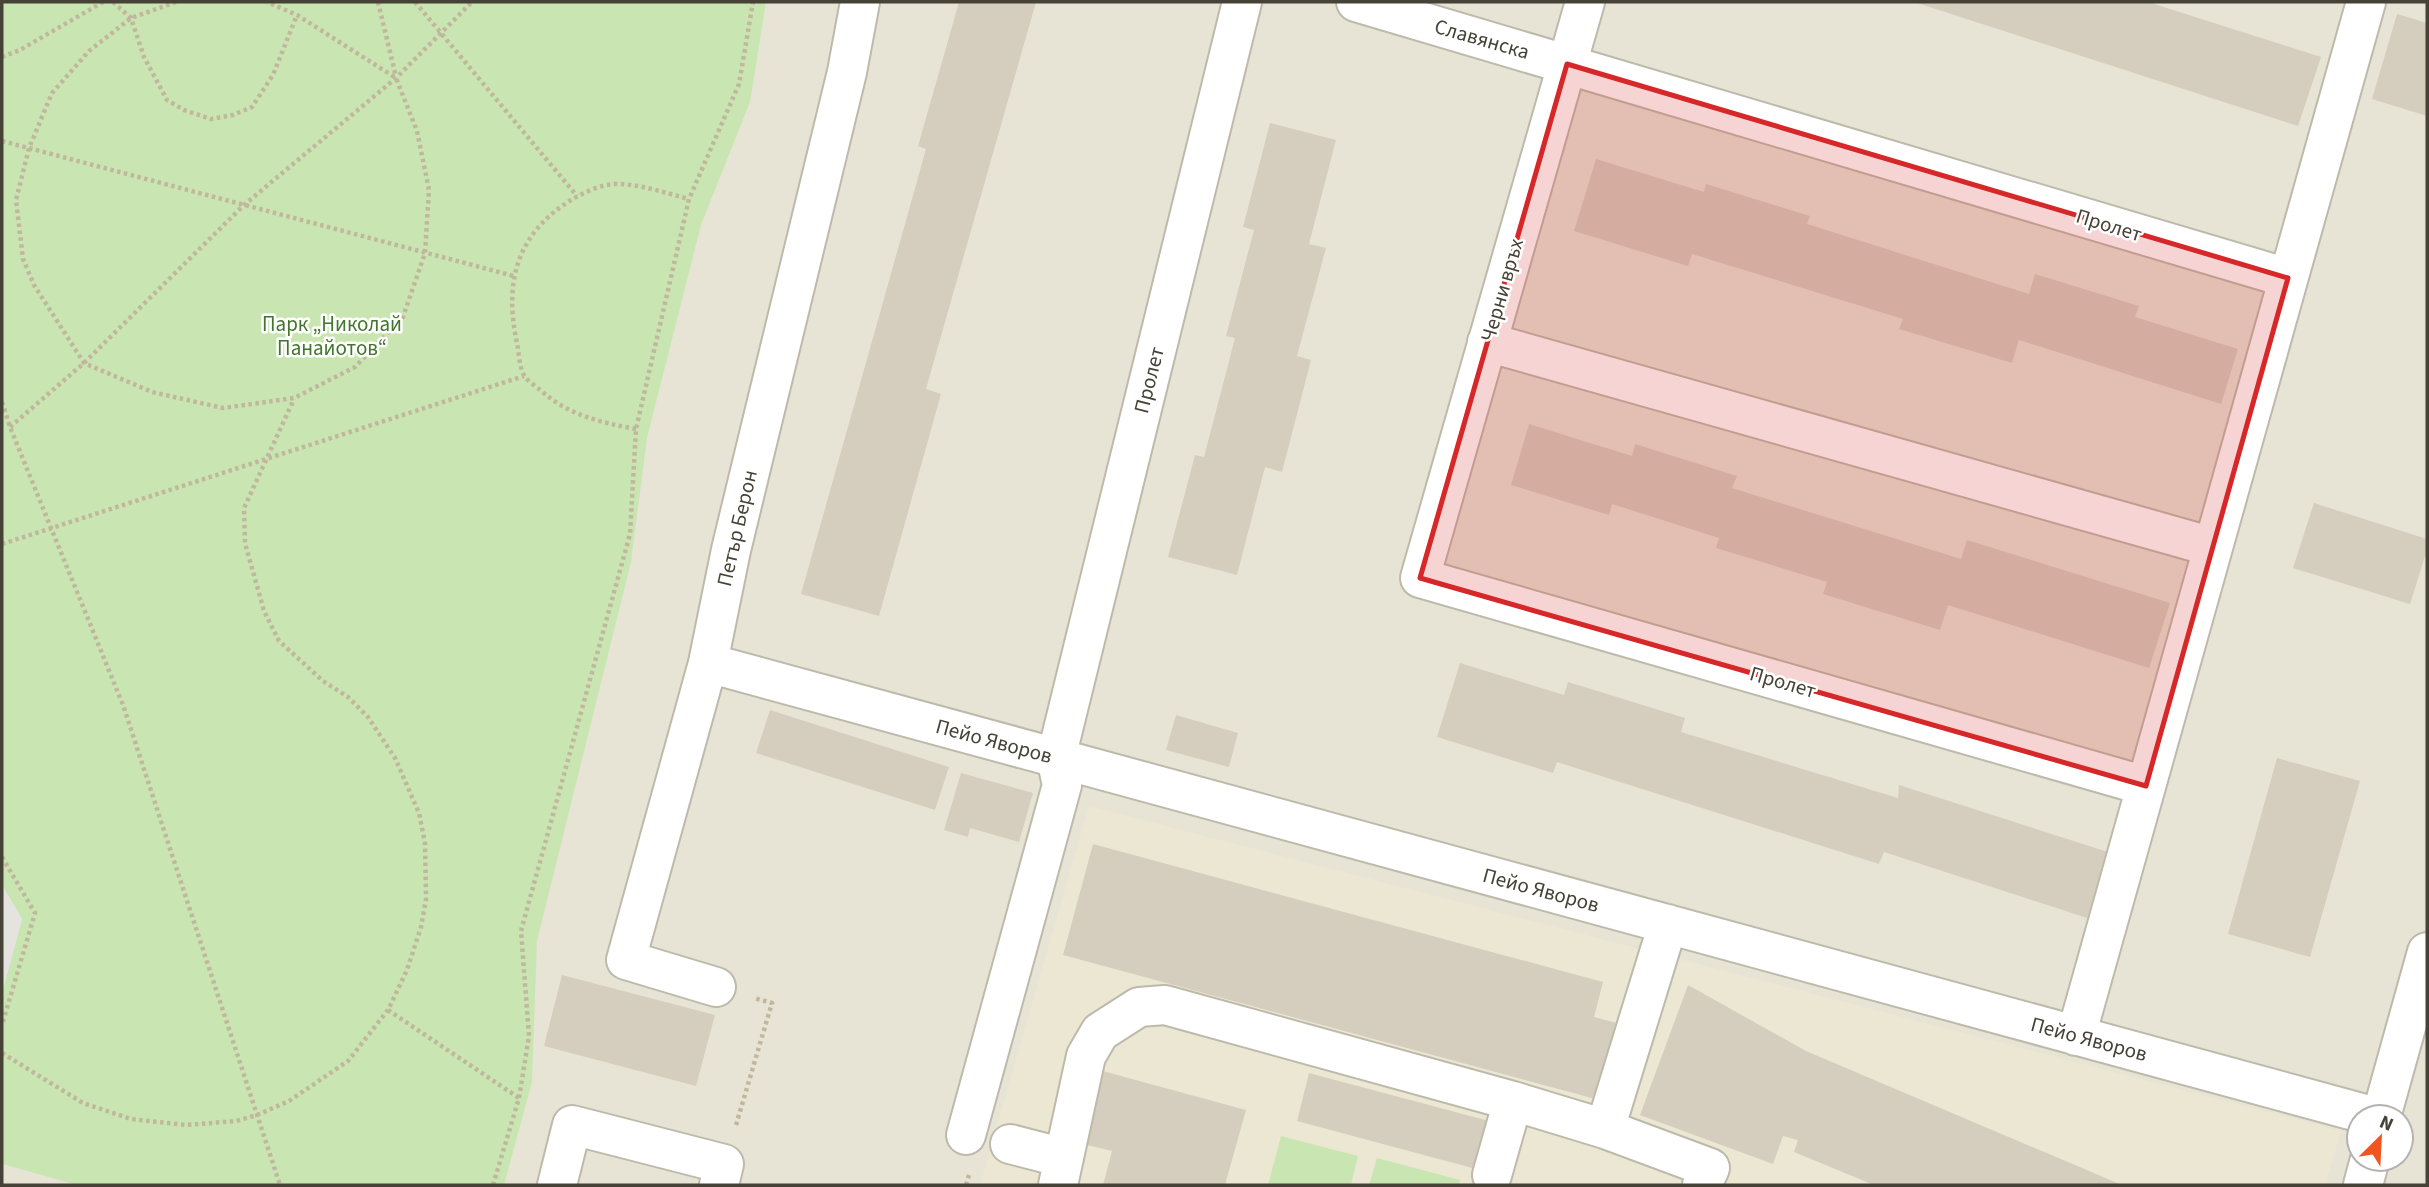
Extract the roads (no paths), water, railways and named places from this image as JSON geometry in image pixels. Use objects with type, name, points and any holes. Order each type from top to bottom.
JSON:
[{"type":"street","name":"Петър Берон","points":[[716,987],[626,960],[708,663],[731,550],[847,72],[860,2]]},
{"type":"street","name":"Пролет","points":[[1056,758],[1242,2]]},
{"type":"street","name":"Славянска","points":[[1356,2],[1567,64]]},
{"type":"street","name":"Черни връх","points":[[1420,578],[1585,2]]},
{"type":"street","points":[[2076,1036],[2366,2]]},
{"type":"street","name":"Пролет","points":[[1567,64],[2288,278]]},
{"type":"street","points":[[1487,342],[2213,547]]},
{"type":"street","name":"Пролет","points":[[1420,578],[2146,786]]},
{"type":"street","name":"Пейо Яворов","points":[[708,663],[2345,1109]]},
{"type":"street","points":[[966,1135],[1062,785],[1056,758]]},
{"type":"street","points":[[1605,1129],[1668,924]]},
{"type":"street","points":[[2385,1103],[2427,952]]},
{"type":"street","points":[[1010,1143],[1060,1172],[1086,1056],[1100,1032],[1139,1007],[1166,1005],[1605,1129],[1710,1168],[1702,1185]]},
{"type":"street","points":[[1492,1175],[1513,1101]]},
{"type":"street","points":[[557,1185],[572,1125],[722,1175]]},
{"type":"park label","name":"Парк „Николай Панайотов“","points":[[332,336]]}]
